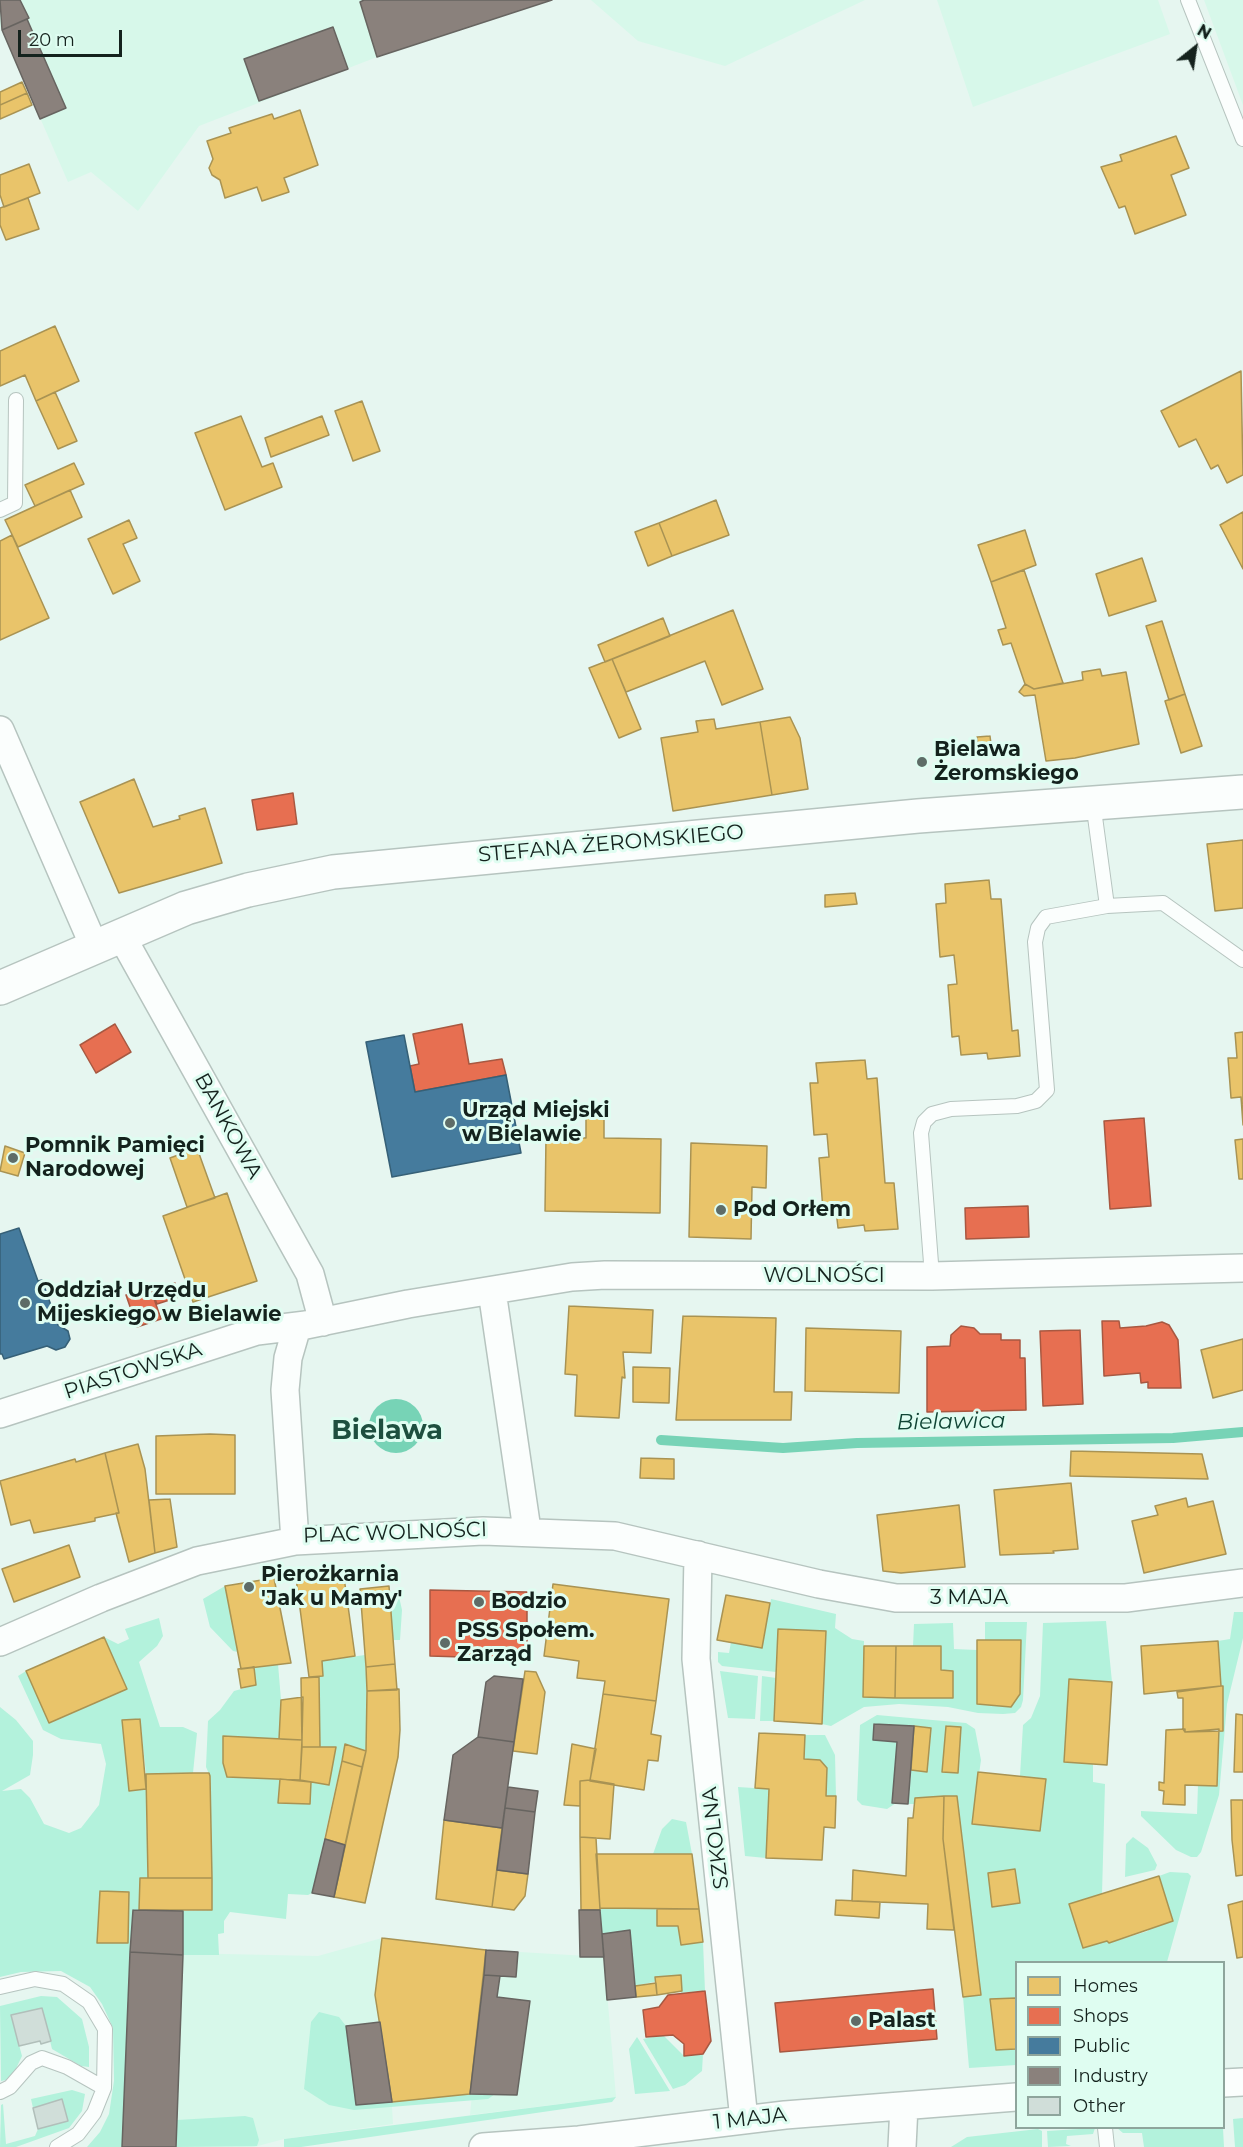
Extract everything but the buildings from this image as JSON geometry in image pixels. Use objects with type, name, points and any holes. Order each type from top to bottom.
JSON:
[{"type":"street","name":"BANKOWA","points":[[0,730],[108,940],[310,1274],[323,1322]]},
{"type":"street","name":"STEFANA ŻEROMSKIEGO","points":[[0,988],[108,940],[213,900],[333,872],[462,858],[1093,801],[1243,792]]},
{"type":"street","name":"WOLNOŚCI","points":[[408,1304],[555,1279],[605,1275],[932,1276],[1243,1268]]},
{"type":"street","points":[[492,1291],[527,1530]]},
{"type":"street","name":"PIASTOWSKA","points":[[0,1414],[258,1331],[297,1327],[408,1304]]},
{"type":"street","name":"PLAC WOLNOŚCI","points":[[297,1327],[288,1358],[285,1390],[295,1541],[527,1530],[615,1536],[698,1555]]},
{"type":"street","points":[[0,1642],[176,1568],[295,1541]]},
{"type":"street","name":"3 MAJA","points":[[698,1555],[819,1584],[896,1598],[1126,1598],[1243,1583]]},
{"type":"street","name":"SZKOLNA","points":[[698,1555],[696,1659],[744,2120]]},
{"type":"street","points":[[1225,2083],[1243,2082]]},
{"type":"street","name":"1 MAJA","points":[[491,2146],[579,2140],[744,2120],[1015,2097]]},
{"type":"street","points":[[902,2147],[904,2106]]},
{"type":"lane","points":[[1188,0],[1243,140]]},
{"type":"lane","points":[[0,510],[15,503],[16,400]]},
{"type":"lane","points":[[1093,801],[1107,906]]},
{"type":"lane","points":[[932,1276],[921,1133],[924,1122],[932,1114],[951,1109],[1017,1106],[1036,1101],[1047,1090],[1035,942],[1038,928],[1046,917],[1107,906],[1162,903],[1243,960]]},
{"type":"lane","points":[[0,1987],[35,1979],[63,1984],[89,2002],[105,2029],[104,2088],[94,2113],[78,2133],[57,2147]]},
{"type":"lane","points":[[0,2091],[10,2087],[31,2063],[42,2058],[68,2067],[104,2088]]},
{"type":"lane","points":[[1105,2129],[1107,2147]]},
{"type":"shaded area","points":[[0,0],[552,0],[377,57],[199,126],[138,211],[91,172],[68,182],[0,26]]},
{"type":"shaded area","points":[[591,0],[865,0],[725,66],[638,41]]},
{"type":"shaded area","points":[[937,0],[1158,0],[1170,34],[973,107]]},
{"type":"shaded area","points":[[1204,0],[1243,0],[1243,105]]},
{"type":"shaded area","points":[[396,1399],[406,1401],[415,1407],[421,1416],[423,1426],[421,1436],[415,1445],[406,1451],[396,1453],[386,1451],[377,1445],[371,1436],[369,1426],[371,1416],[377,1407],[386,1401]]},
{"type":"shaded area","points":[[225,1586],[238,1652],[233,1651],[210,1627],[203,1599]]},
{"type":"shaded area","points":[[389,1592],[398,1592],[402,1610],[400,1640],[393,1640]]},
{"type":"shaded area","points":[[771,1599],[836,1614],[835,1628],[852,1639],[864,1641],[864,1697],[953,1698],[953,1671],[941,1670],[941,1646],[913,1646],[914,1624],[953,1623],[954,1649],[977,1650],[977,1704],[1010,1707],[1020,1640],[985,1640],[985,1622],[1027,1622],[1021,1707],[1015,1713],[1003,1714],[899,1704],[864,1707],[831,1726],[822,1724],[826,1631],[778,1629],[776,1672],[722,1666],[718,1662],[718,1652],[729,1653],[731,1642],[762,1648]]},
{"type":"shaded area","points":[[1234,1612],[1243,1612],[1243,1638],[1227,1704],[1219,1795],[1201,1852],[1197,1857],[1191,1857],[1176,1850],[1141,1816],[1141,1811],[1197,1814],[1198,1785],[1217,1786],[1219,1731],[1223,1731],[1223,1687],[1221,1686],[1218,1641],[1230,1639]]},
{"type":"shaded area","points":[[159,1618],[163,1636],[157,1646],[139,1662],[160,1727],[183,1727],[197,1733],[193,1773],[146,1774],[140,1719],[122,1721],[129,1791],[146,1789],[148,1878],[140,1878],[139,1910],[133,1911],[122,2147],[87,2147],[100,2132],[109,2114],[114,2081],[113,2028],[102,2004],[90,1987],[61,1971],[21,1972],[0,1977],[0,1707],[16,1720],[33,1741],[30,1775],[2,1791],[21,1789],[30,1798],[44,1824],[69,1833],[81,1828],[99,1805],[106,1764],[101,1744],[61,1739],[43,1730],[18,1676],[26,1671],[50,1723],[127,1689],[104,1637],[118,1644],[129,1639],[125,1629]],"holes":[[[100,1891],[129,1892],[128,1943],[98,1943]]]},
{"type":"shaded area","points":[[1106,1621],[1112,1682],[1093,1764],[1093,1782],[1105,1784],[1102,1894],[1069,1904],[1083,1948],[1148,1931],[1159,1876],[1170,1872],[1188,1873],[1191,1876],[1167,1961],[1015,1961],[1015,1998],[990,1999],[996,2050],[1015,2049],[1015,2065],[969,2068],[963,1997],[981,1995],[957,1796],[915,1798],[914,1804],[908,1804],[911,1770],[927,1772],[931,1728],[874,1724],[873,1740],[897,1742],[892,1802],[896,1803],[887,1809],[862,1805],[857,1800],[860,1725],[877,1715],[966,1723],[975,1729],[981,1760],[972,1824],[1040,1831],[1046,1779],[1020,1776],[1023,1725],[1031,1718],[1040,1696],[1043,1623]]},
{"type":"shaded area","points":[[365,1655],[368,1714],[366,1751],[345,1745],[312,1893],[308,1895],[288,1894],[286,1919],[230,1912],[224,1921],[224,1933],[218,1934],[219,1955],[183,1955],[183,1911],[212,1910],[210,1776],[206,1767],[208,1721],[220,1710],[234,1691],[256,1685],[254,1667],[278,1664],[281,1700],[279,1739],[224,1736],[223,1763],[227,1777],[280,1779],[278,1803],[310,1804],[311,1782],[329,1784],[336,1747],[320,1747],[319,1677],[323,1676],[322,1661]]},
{"type":"shaded area","points":[[720,1671],[758,1676],[755,1719],[728,1718]]},
{"type":"shaded area","points":[[762,1676],[776,1678],[774,1721],[760,1721]]},
{"type":"shaded area","points":[[805,1735],[825,1735],[835,1755],[836,1796],[826,1796],[804,1759]]},
{"type":"shaded area","points":[[738,1787],[769,1789],[766,1858],[745,1856]]},
{"type":"shaded area","points":[[672,1819],[686,1822],[692,1854],[653,1854],[662,1829]]},
{"type":"shaded area","points":[[1133,1837],[1148,1848],[1157,1865],[1155,1870],[1125,1877],[1126,1844]]},
{"type":"shaded area","points":[[600,1908],[657,1909],[657,1925],[678,1926],[681,1945],[703,1942],[705,1991],[681,1993],[681,1976],[635,1986],[630,1931],[602,1934]]},
{"type":"shaded area","points":[[382,1938],[393,2124],[284,2139],[254,2147],[122,2147],[130,1952],[318,1956]]},
{"type":"shaded area","points":[[486,1950],[604,1957],[616,2097],[470,2115]]},
{"type":"shaded area","points":[[41,1996],[57,1997],[82,2019],[89,2047],[89,2067],[81,2066],[52,2049],[42,2008],[11,2015],[22,2056],[11,2079],[1,2081],[0,2006]]},
{"type":"shaded area","points":[[319,2012],[339,2017],[346,2026],[356,2105],[470,2094],[495,2094],[488,2099],[354,2110],[329,2105],[304,2089],[311,2022]]},
{"type":"shaded area","points":[[663,2035],[684,2056],[703,2054],[702,2071],[685,2085],[673,2089],[643,2039]]},
{"type":"shaded area","points":[[637,2037],[670,2091],[635,2094],[629,2049]]},
{"type":"shaded area","points":[[72,2090],[85,2094],[82,2111],[69,2128],[16,2147],[0,2147],[1,2105],[3,2104],[6,2144],[35,2136],[38,2129],[68,2121],[62,2100],[33,2108],[31,2099]]},
{"type":"shaded area","points":[[616,2097],[612,2102],[301,2147],[284,2147],[284,2139]]},
{"type":"shaded area","points":[[245,2116],[253,2118],[259,2140],[257,2146],[176,2147],[177,2120]]},
{"type":"shaded area","points":[[1243,2118],[1243,2147],[1235,2147],[1233,2119]]},
{"type":"shaded area","points":[[1038,2129],[1042,2131],[1042,2147],[951,2147],[967,2137]]},
{"type":"shaded area","points":[[1095,2129],[1093,2134],[1067,2136],[1066,2144],[1071,2146],[1048,2147],[1047,2131]]},
{"type":"shaded area","points":[[1118,2129],[1223,2129],[1224,2147],[1144,2147],[1142,2133],[1123,2133]]},
{"type":"waterway","name":"Bielawica","points":[[661,1440],[783,1448],[857,1443],[1173,1438],[1243,1432]]},
{"type":"place","name":"Bielawa Żeromskiego","points":[[922,762]]},
{"type":"place","name":"Urząd Miejski w Bielawie","points":[[450,1123]]},
{"type":"place","name":"Pomnik Pamięci Narodowej","points":[[13,1158]]},
{"type":"place","name":"Pod Orłem","points":[[721,1210]]},
{"type":"place","name":"Oddział Urzędu Mijeskiego w Bielawie","points":[[25,1303]]},
{"type":"place","name":"Pierożkarnia 'Jak u Mamy'","points":[[249,1587]]},
{"type":"place","name":"Bodzio","points":[[479,1602]]},
{"type":"place","name":"PSS Społem. Zarząd","points":[[445,1643]]},
{"type":"place","name":"Palast","points":[[856,2021]]},
{"type":"district","name":"Bielawa","points":[[387,1431]]}]
